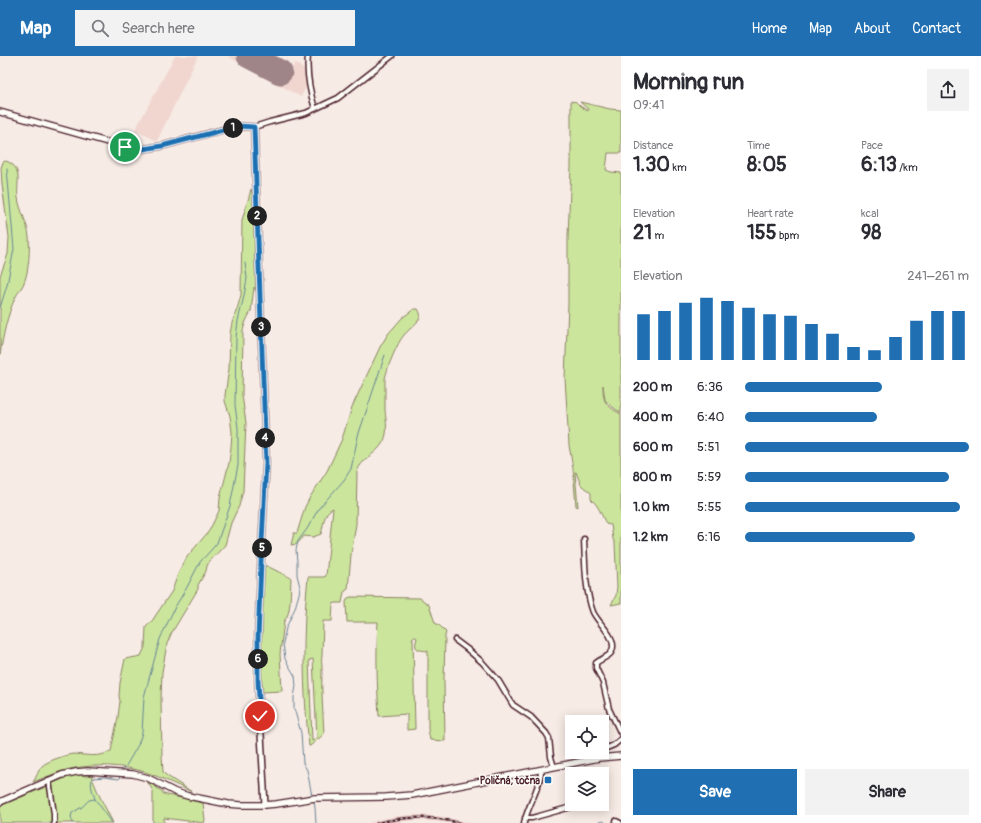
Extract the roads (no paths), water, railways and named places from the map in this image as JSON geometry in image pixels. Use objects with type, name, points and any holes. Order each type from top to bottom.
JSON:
[{"type":"main road","points":[[609,757],[621,756]]},
{"type":"main road","points":[[0,802],[50,780],[66,774],[82,771],[128,773],[148,778],[175,792],[192,797],[233,804],[265,805],[315,798],[412,795],[594,759]]},
{"type":"street","points":[[308,56],[307,65],[310,92],[315,109]]},
{"type":"street","points":[[0,112],[125,147],[143,149],[162,146],[238,126],[254,127],[306,113],[338,98],[392,56]]},
{"type":"street","points":[[254,127],[266,463],[258,660],[265,805]]},
{"type":"street","points":[[584,539],[585,569],[590,603],[594,615],[610,637],[613,644],[611,654],[596,663],[596,668],[603,683],[609,709],[621,734]]},
{"type":"street","points":[[455,640],[482,662],[498,680],[514,705],[531,717],[546,733],[549,738],[551,757],[554,767]]},
{"type":"street","points":[[609,747],[621,739]]},
{"type":"street","points":[[524,821],[540,778],[541,770]]},
{"type":"street","points":[[50,780],[54,823]]},
{"type":"street","points":[[524,821],[565,809]]},
{"type":"waterway","points":[[0,308],[7,285],[14,249],[7,169]]},
{"type":"waterway","points":[[123,771],[138,745],[142,733],[144,697],[160,639],[175,607],[200,562],[217,543],[230,506],[238,465],[238,428],[235,405],[236,337],[247,278],[245,263]]},
{"type":"waterway","points":[[312,796],[307,770],[303,763],[301,733],[294,708],[296,686],[295,676],[285,659],[283,643],[286,628],[295,608],[300,587],[297,575],[296,550],[298,541],[319,508],[344,480],[351,469],[358,436],[385,355]]},
{"type":"waterway","points":[[95,799],[91,785],[93,778],[104,777],[119,779],[120,776]]},
{"type":"waterway","points":[[73,823],[71,817],[72,813],[82,807],[89,800],[95,799],[111,823]]},
{"type":"waterway","points":[[314,801],[316,823]]},
{"type":"waterway","points":[[596,823],[603,821],[606,823]]},
{"type":"railway","points":[[377,823],[408,818],[429,818],[460,823]]},
{"type":"place","name":"Poličná, točna","points":[[548,780]]}]
